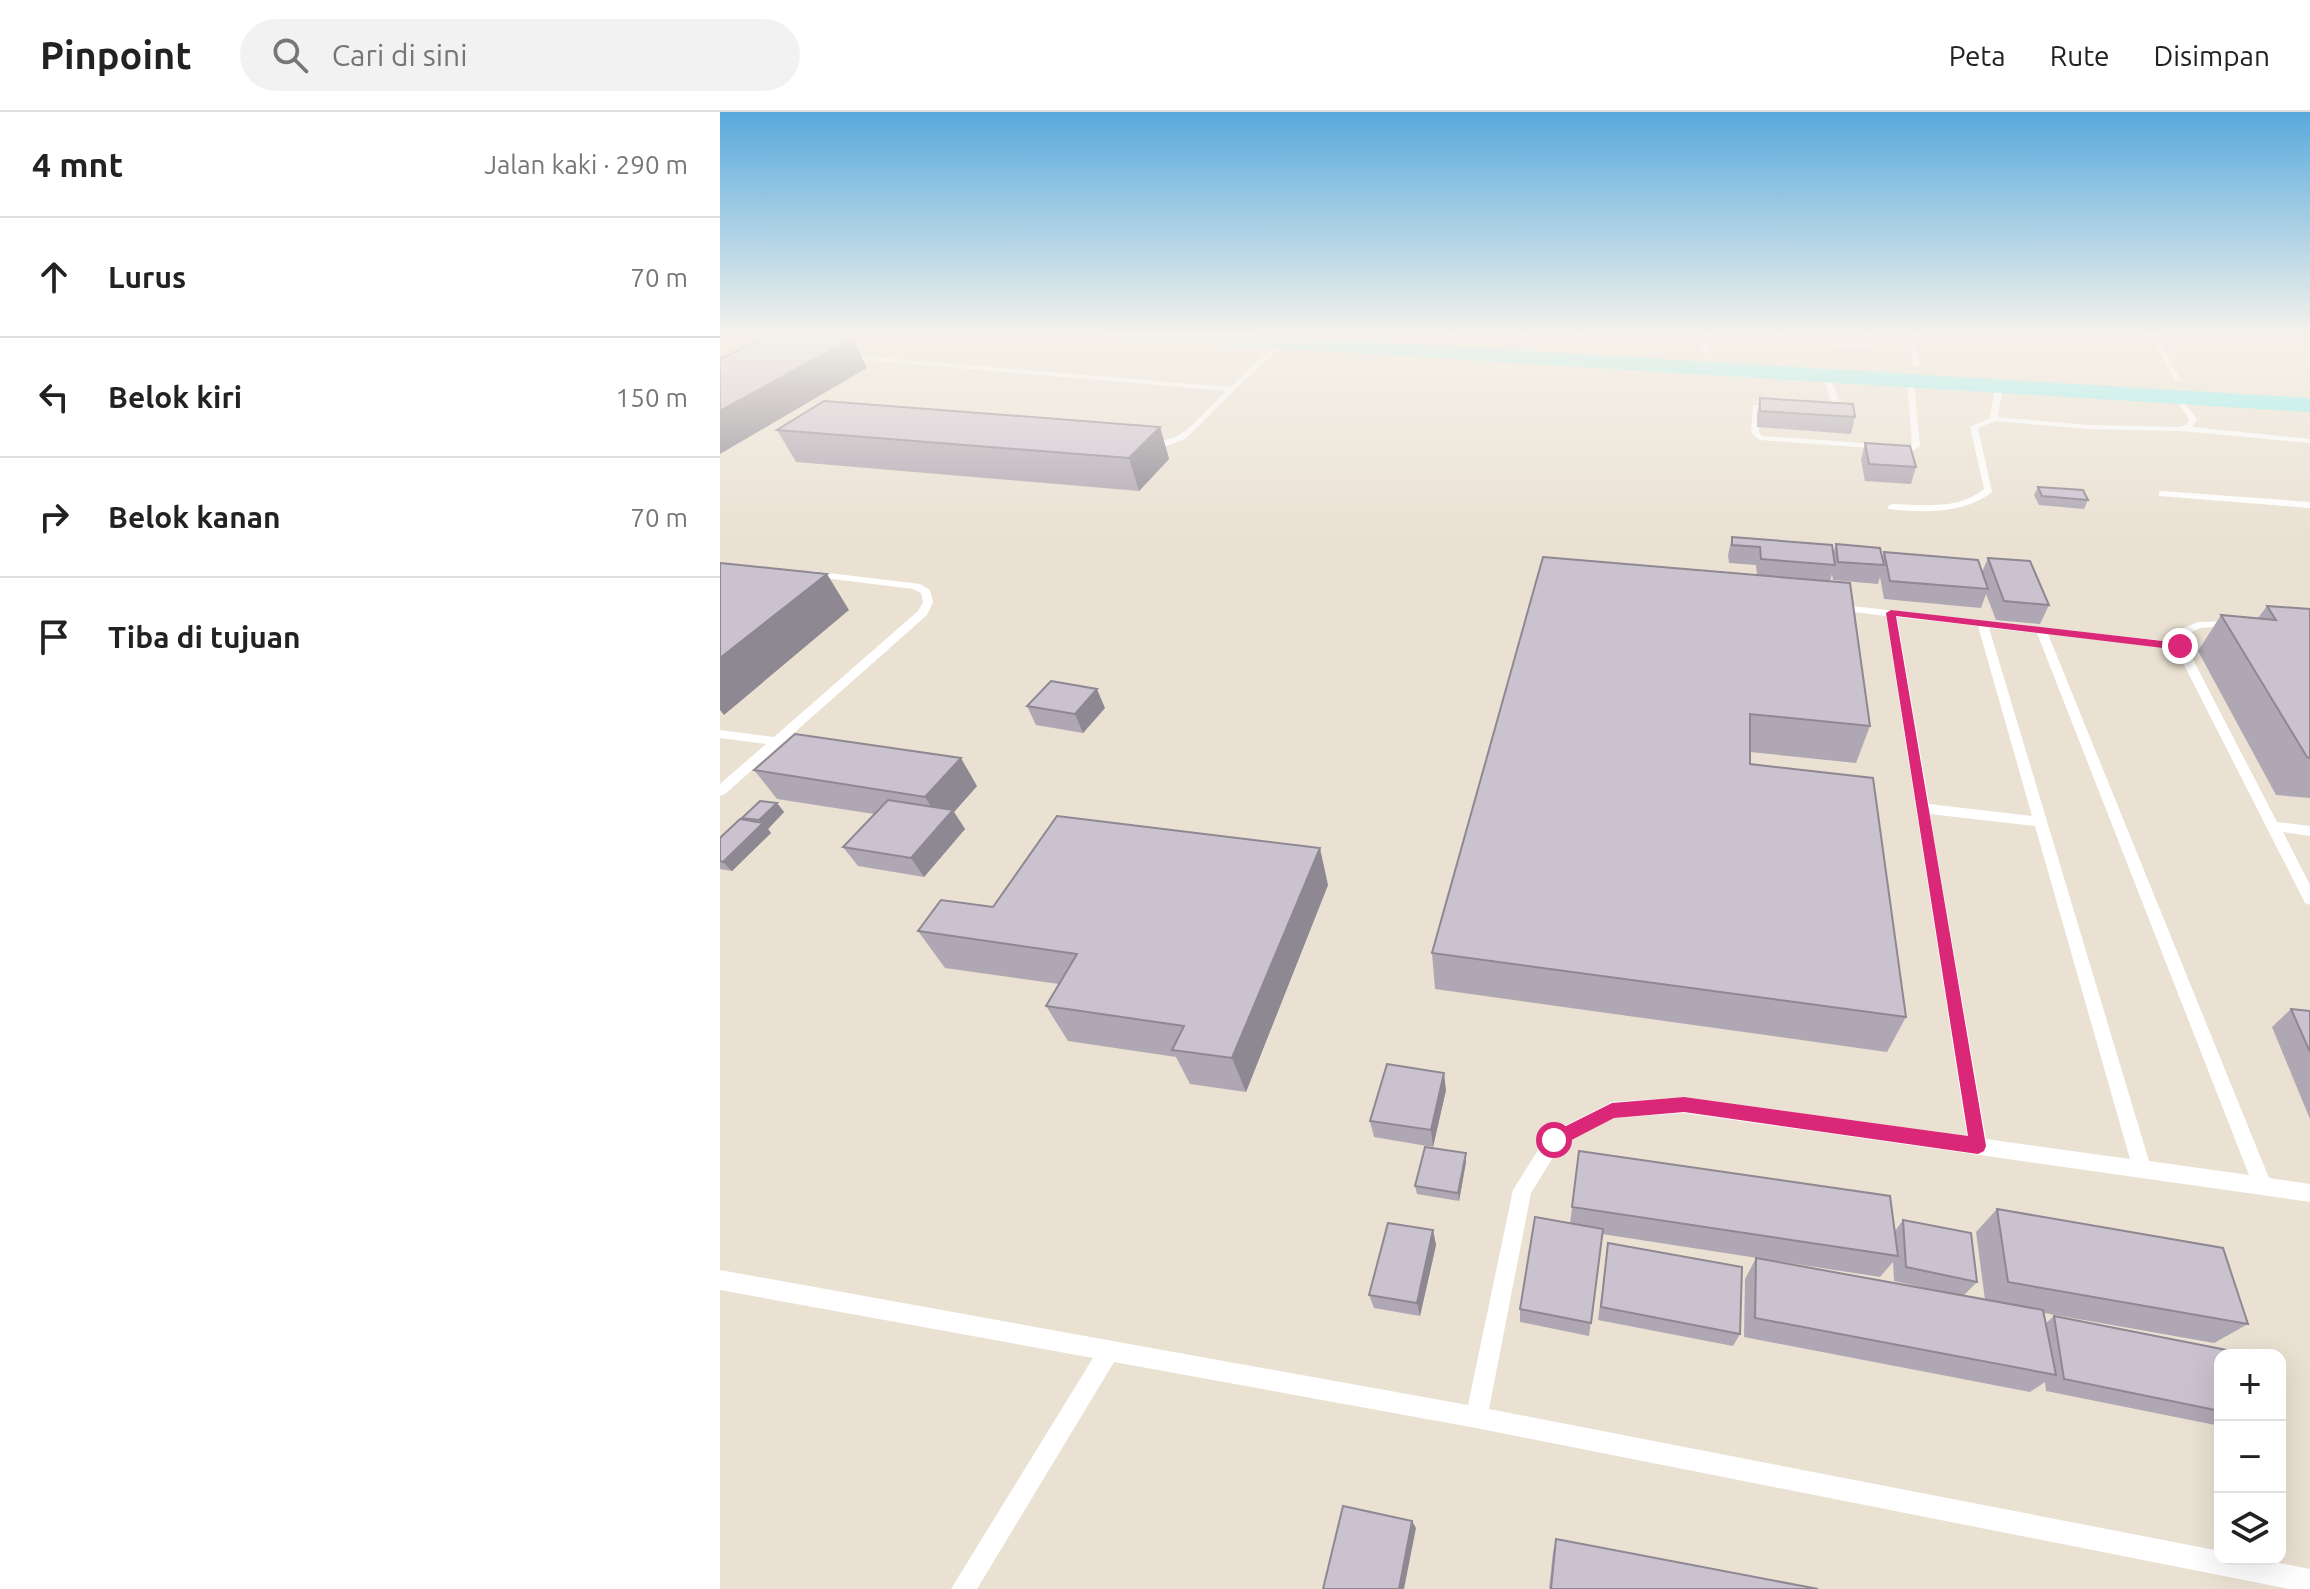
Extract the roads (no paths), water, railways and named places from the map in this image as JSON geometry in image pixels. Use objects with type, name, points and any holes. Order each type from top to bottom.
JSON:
[{"type":"main road","points":[[2279,401],[2310,405]]},
{"type":"lane","points":[[1138,442],[1164,444],[1182,437],[1220,401]]},
{"type":"lane","points":[[1820,410],[1833,411],[1837,407],[1836,401]]},
{"type":"lane","points":[[1781,407],[1756,407],[1757,436],[1909,449],[1916,446],[1914,401]]},
{"type":"lane","points":[[1994,419],[1997,401]]},
{"type":"lane","points":[[2181,429],[2191,425],[2193,419],[2185,401]]},
{"type":"lane","points":[[1892,507],[1959,505],[1981,498],[1989,490],[1974,427],[1994,419],[2088,427],[2181,429],[2310,441]]},
{"type":"lane","points":[[2162,494],[2310,505]]},
{"type":"lane","points":[[720,791],[923,613],[928,602],[926,592],[916,586],[797,573]]},
{"type":"lane","points":[[1825,606],[2180,646]]},
{"type":"lane","points":[[1891,613],[1978,1146]]},
{"type":"lane","points":[[1982,623],[2142,1169]]},
{"type":"lane","points":[[2240,623],[2198,625],[2180,633],[2180,646],[2310,899]]},
{"type":"lane","points":[[2041,630],[2263,1187]]},
{"type":"lane","points":[[720,734],[776,741]]},
{"type":"lane","points":[[1923,808],[2041,822]]},
{"type":"lane","points":[[2272,826],[2310,831]]},
{"type":"lane","points":[[1476,1417],[1522,1190],[1554,1140],[1612,1110],[1684,1105],[2310,1193]]},
{"type":"lane","points":[[720,1280],[1476,1417],[2310,1581]]},
{"type":"lane","points":[[963,1589],[1109,1351]]}]
